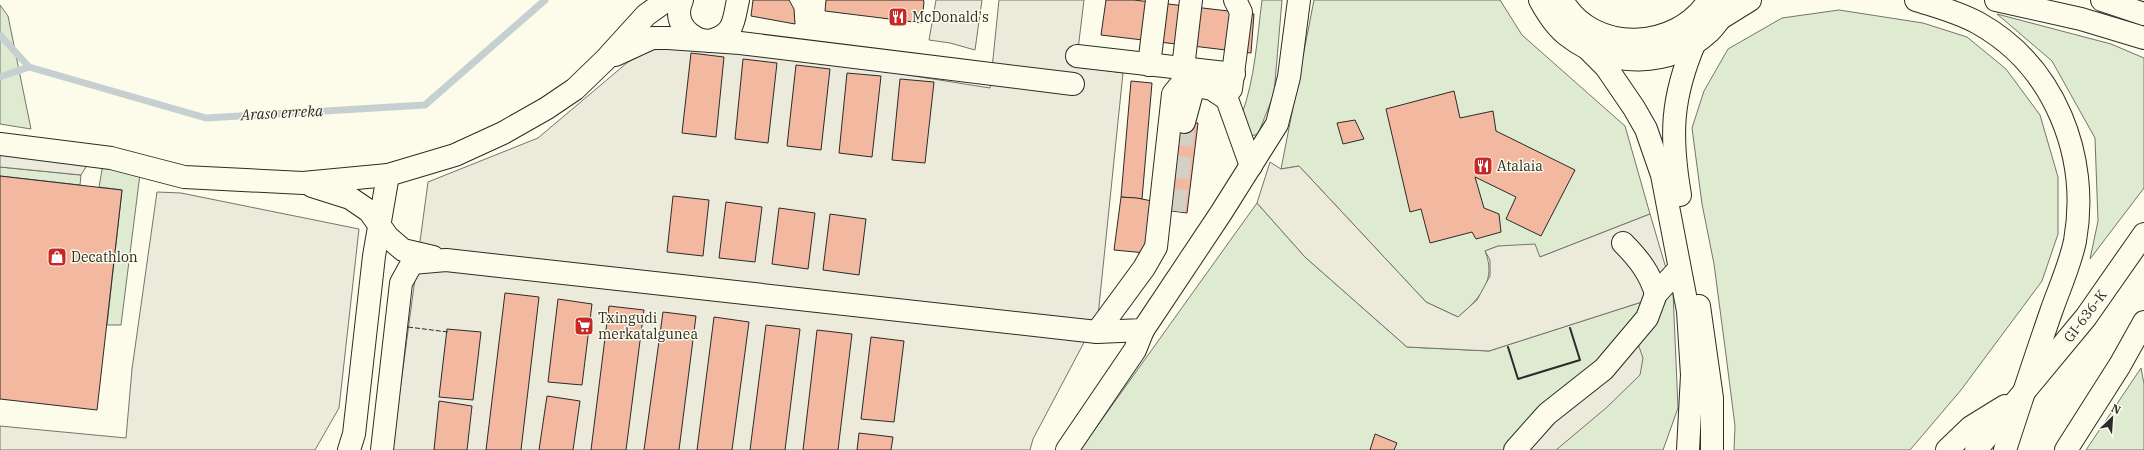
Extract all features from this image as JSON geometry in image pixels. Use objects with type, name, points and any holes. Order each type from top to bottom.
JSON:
[{"type":"main road","points":[[0,144],[111,158],[184,177],[303,183],[388,175],[455,155],[503,133],[548,108],[575,89],[606,59],[646,15],[667,0]]},
{"type":"main road","points":[[682,0],[679,15],[681,24],[689,34],[705,41],[726,34],[733,23],[738,3]]},
{"type":"main road","points":[[1149,65],[1157,0]]},
{"type":"main road","points":[[1184,122],[1188,77],[1191,0]]},
{"type":"main road","points":[[1234,0],[1242,12],[1234,74],[1227,99],[1251,166]]},
{"type":"main road","points":[[1067,450],[1136,350],[1143,330],[1277,124],[1289,77],[1299,0]]},
{"type":"main road","points":[[1540,0],[1550,17],[1567,36],[1588,50],[1621,87],[1646,129],[1662,174],[1688,311],[1692,375],[1688,450]]},
{"type":"main road","points":[[1562,0],[1579,21],[1597,32],[1619,40],[1642,41],[1664,37],[1685,26],[1696,17],[1709,0]]},
{"type":"main road","points":[[1588,50],[1615,58],[1643,60],[1670,55],[1695,42],[1709,31],[1726,9],[1750,0]]},
{"type":"main road","points":[[1916,0],[1955,12],[1979,24],[2001,39],[2021,56],[2038,76],[2053,98],[2064,122],[2072,146],[2077,170],[2079,194],[2074,242],[2023,395]]},
{"type":"main road","points":[[1996,0],[2081,19],[2144,38]]},
{"type":"main road","points":[[2102,0],[2144,14]]},
{"type":"main road","points":[[738,3],[740,43]]},
{"type":"main road","points":[[606,59],[652,38],[740,43],[1073,84]]},
{"type":"main road","points":[[1695,42],[1680,82],[1676,103],[1673,146],[1707,348],[1712,398],[1712,450]]},
{"type":"main road","points":[[1077,56],[1149,65],[1188,77],[1212,89],[1227,99]]},
{"type":"main road","points":[[1104,332],[1156,247],[1173,94],[1188,77],[1234,74]]},
{"type":"main road","points":[[349,450],[354,434],[379,223],[388,175]]},
{"type":"main road","points":[[303,183],[350,198],[368,211],[379,223],[388,237],[403,250],[446,260],[1104,332],[1143,330]]},
{"type":"main road","points":[[1104,332],[1170,247],[1174,211]]},
{"type":"main road","name":"GI-636-K","points":[[1976,450],[2086,317],[2144,234]]},
{"type":"main road","points":[[1623,243],[1652,279],[1656,294]]},
{"type":"main road","points":[[382,450],[401,283],[412,263],[446,260]]},
{"type":"main road","points":[[1515,450],[1547,414],[1604,369],[1646,318],[1656,294],[1680,269]]},
{"type":"main road","points":[[2066,450],[2120,365],[2144,322]]},
{"type":"main road","name":"GI-636-K","points":[[1947,450],[1971,427],[2023,395]]},
{"type":"main road","name":"GI-636-K","points":[[1963,450],[2023,395]]},
{"type":"main road","name":"GI-636-K","points":[[1986,450],[2023,395]]},
{"type":"main road","name":"GI-636-K","points":[[2005,450],[2023,395]]},
{"type":"green space","points":[[1262,0],[1282,0],[1274,94],[1258,134],[1251,136],[1242,114],[1253,72]]},
{"type":"green space","points":[[1314,0],[1500,0],[1522,35],[1625,126],[1650,214],[1540,257],[1498,246],[1485,251],[1488,261],[1488,280],[1473,303],[1458,317],[1426,302],[1299,166],[1281,169]]},
{"type":"green space","points":[[0,5],[8,16],[31,129],[0,124]]},
{"type":"green space","points":[[1839,10],[1923,23],[1967,37],[2006,69],[2040,115],[2058,177],[2058,234],[2042,281],[1961,390],[1910,450],[1734,450],[1735,426],[1726,355],[1714,264],[1702,204],[1692,128],[1704,91],[1728,49],[1782,18]]},
{"type":"green space","points":[[1997,14],[2111,44],[2144,58],[2144,188],[2090,259],[2098,221],[2095,138],[2052,61]]},
{"type":"green space","points":[[103,164],[140,174],[121,325],[107,325],[122,190],[99,187]]},
{"type":"green space","points":[[0,167],[81,175],[80,185],[0,176]]},
{"type":"green space","points":[[1257,203],[1305,257],[1407,347],[1489,351],[1673,292],[1678,408],[1663,450],[1080,450]]},
{"type":"green space","points":[[2141,368],[2144,384],[2144,450],[2086,450]]},
{"type":"shaded area","points":[[936,0],[982,0],[975,50],[950,43],[929,40]]},
{"type":"shaded area","points":[[999,0],[1084,0],[1076,66],[1123,73],[1098,316],[1033,439],[1030,450],[392,450],[428,182],[538,138],[628,62],[659,46],[685,47],[895,73],[990,88]]},
{"type":"shaded area","points":[[0,154],[89,162],[81,175],[0,167]]},
{"type":"shaded area","points":[[1270,162],[1281,169],[1299,166],[1426,302],[1458,317],[1477,300],[1490,276],[1490,260],[1485,251],[1498,246],[1535,244],[1540,257],[1650,214],[1673,292],[1489,351],[1407,347],[1305,257],[1257,203]]},
{"type":"shaded area","points":[[157,192],[181,193],[359,229],[339,408],[315,450],[0,450],[0,426],[126,438],[132,369]]},
{"type":"shaded area","points":[[1638,344],[1643,358],[1640,375],[1606,408],[1556,450],[1527,450],[1541,428]]},
{"type":"building","points":[[753,0],[789,0],[794,9],[795,24],[751,16]]},
{"type":"building","name":"McDonald's","points":[[826,0],[923,0],[922,23],[825,11]]},
{"type":"building","points":[[1106,0],[1134,0],[1254,14],[1251,53],[1101,35]]},
{"type":"building","points":[[691,53],[724,57],[716,137],[682,133]]},
{"type":"building","points":[[743,59],[777,63],[768,143],[735,139]]},
{"type":"building","points":[[796,65],[830,69],[821,150],[787,146]]},
{"type":"building","points":[[847,73],[881,76],[872,157],[839,153]]},
{"type":"building","points":[[900,79],[934,82],[925,163],[892,160]]},
{"type":"building","points":[[1131,81],[1152,83],[1142,199],[1121,197]]},
{"type":"building","name":"Atalaia","points":[[1454,91],[1460,118],[1493,111],[1496,131],[1575,170],[1541,236],[1506,219],[1516,197],[1475,177],[1484,208],[1499,214],[1501,232],[1476,239],[1472,232],[1430,243],[1421,209],[1410,212],[1386,109]]},
{"type":"building","points":[[1355,120],[1364,139],[1343,144],[1337,123]]},
{"type":"building","points":[[1175,121],[1198,123],[1187,213],[1164,210]]},
{"type":"building","name":"Decathlon","points":[[0,176],[122,190],[97,410],[0,399]]},
{"type":"building","points":[[673,196],[709,200],[703,256],[667,252]]},
{"type":"building","points":[[1121,197],[1152,201],[1146,253],[1114,250]]},
{"type":"building","points":[[726,202],[762,207],[755,262],[719,258]]},
{"type":"building","points":[[779,208],[815,213],[808,269],[772,264]]},
{"type":"building","points":[[830,214],[866,219],[859,275],[823,270]]},
{"type":"building","points":[[505,293],[539,297],[521,450],[486,450]]},
{"type":"building","points":[[558,299],[592,304],[582,385],[548,382]]},
{"type":"building","points":[[609,306],[644,310],[626,450],[591,450]]},
{"type":"building","points":[[663,312],[696,316],[679,450],[644,450]]},
{"type":"building","points":[[714,317],[749,322],[732,450],[697,450]]},
{"type":"building","points":[[766,325],[800,329],[785,450],[750,450]]},
{"type":"building","points":[[447,329],[481,332],[473,400],[439,397]]},
{"type":"building","points":[[817,330],[852,334],[838,450],[803,450]]},
{"type":"building","points":[[871,337],[904,341],[894,422],[861,419]]},
{"type":"building","points":[[547,396],[580,401],[573,450],[539,450]]},
{"type":"building","points":[[439,401],[472,406],[467,450],[434,450]]},
{"type":"building","points":[[859,433],[893,437],[891,450],[857,450]]},
{"type":"building","points":[[1375,434],[1397,443],[1394,450],[1370,450]]},
{"type":"waterway","name":"Araso erreka","points":[[0,35],[29,67],[206,118],[425,105],[545,0]]},
{"type":"waterway","points":[[0,77],[29,67]]},
{"type":"tunnel","points":[[1174,211],[1184,122]]},
{"type":"fence","points":[[408,327],[448,332]]},
{"type":"wall","points":[[1508,347],[1518,379],[1580,360],[1570,328]]},
{"type":"place","name":"McDonald's","points":[[898,17]]},
{"type":"place","name":"Atalaia","points":[[1483,166]]},
{"type":"place","name":"Decathlon","points":[[57,257]]},
{"type":"place","name":"Txingudi merkatalgunea","points":[[584,326]]}]
